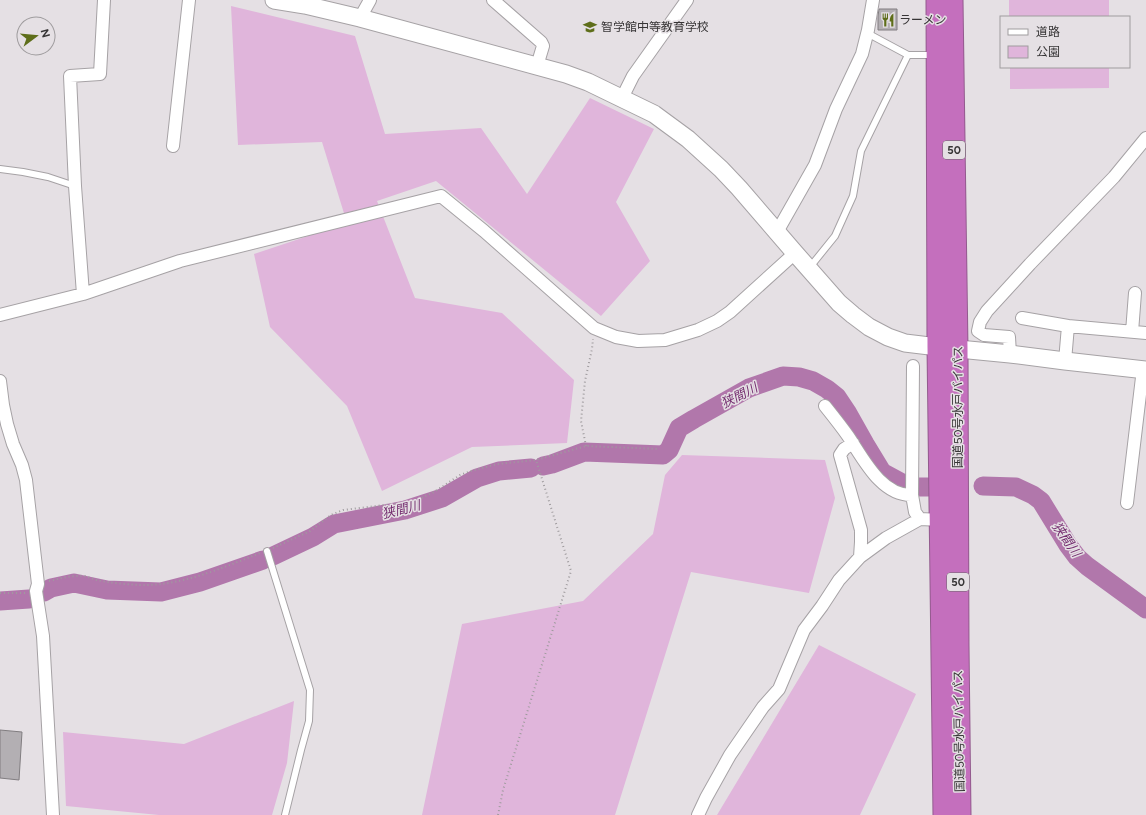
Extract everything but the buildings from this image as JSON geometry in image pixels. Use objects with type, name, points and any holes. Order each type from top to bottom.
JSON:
[{"type":"highway","name":"国道50号水戸バイパス","points":[[937,0],[937,56],[948,348],[959,519],[958,653],[960,815]]},
{"type":"highway","name":"国道50号水戸バイパス","points":[[944,815],[941,520],[948,348],[952,0]]},
{"type":"street","points":[[83,294],[75,186],[70,76],[100,74],[104,0]]},
{"type":"street","points":[[173,146],[189,0]]},
{"type":"street","points":[[274,0],[305,5],[360,18],[566,74],[588,82],[654,114],[688,139],[730,178],[839,303],[869,327],[888,337],[905,343],[1144,370],[1127,503]]},
{"type":"street","points":[[360,18],[370,0]]},
{"type":"street","points":[[493,0],[541,42],[543,46],[537,66]]},
{"type":"street","points":[[622,98],[633,76],[687,0]]},
{"type":"street","points":[[777,232],[815,165],[836,109],[862,54],[873,0]]},
{"type":"street","points":[[1010,354],[1009,337],[984,335],[978,332],[980,322],[987,311],[1030,264],[1114,177],[1146,138]]},
{"type":"street","points":[[0,315],[83,294],[180,261],[441,196],[484,231],[594,328],[616,337],[638,341],[665,340],[698,330],[717,321],[730,312],[795,253]]},
{"type":"street","points":[[1132,332],[1135,293]]},
{"type":"street","points":[[1022,318],[1068,326],[1146,333]]},
{"type":"street","points":[[1065,361],[1068,326]]},
{"type":"street","points":[[913,366],[912,495],[915,512],[920,519]]},
{"type":"street","points":[[0,380],[7,424],[26,480],[37,588],[44,636],[53,815]]},
{"type":"street","points":[[825,406],[842,427],[874,475],[888,487],[903,495],[912,495]]},
{"type":"street","points":[[853,443],[844,449],[840,455],[861,530],[860,557]]},
{"type":"street","points":[[698,815],[730,755],[763,706],[779,689],[804,630],[839,580],[860,557],[886,538],[920,519],[941,520]]},
{"type":"lane","points":[[867,33],[908,55],[937,56]]},
{"type":"lane","points":[[808,268],[835,236],[838,230],[853,196],[861,151],[908,55]]},
{"type":"lane","points":[[0,169],[48,177],[75,186]]},
{"type":"lane","points":[[266,551],[310,690],[309,721],[285,815]]},
{"type":"path","points":[[586,446],[581,422],[594,328]]},
{"type":"path","points":[[0,593],[14,594],[72,576],[87,576],[96,580],[145,585],[164,584],[179,581],[233,564],[266,551],[310,531],[331,515],[343,510],[401,503],[419,499],[434,492],[460,475],[471,471],[497,464],[536,460],[586,446],[659,449]]},
{"type":"path","points":[[498,815],[503,790],[571,571],[536,460]]},
{"type":"green space","points":[[1009,0],[1109,0],[1109,16],[1009,16]]},
{"type":"green space","points":[[231,6],[355,36],[385,134],[481,128],[527,194],[590,98],[654,129],[616,202],[650,261],[601,316],[436,181],[377,201],[415,298],[502,313],[574,380],[567,443],[472,447],[382,491],[347,406],[270,327],[254,254],[347,223],[322,142],[238,145]]},
{"type":"green space","points":[[1010,68],[1109,68],[1109,88],[1010,89]]},
{"type":"green space","points":[[682,455],[825,460],[835,498],[809,593],[691,572],[615,815],[422,815],[462,624],[583,601],[653,534],[665,475]]},
{"type":"green space","points":[[819,645],[916,694],[860,815],[717,815]]},
{"type":"green space","points":[[294,701],[287,763],[272,815],[159,815],[66,806],[63,732],[184,744]]},
{"type":"waterway","name":"狭間川","points":[[543,466],[584,452],[663,455],[669,450],[679,428],[749,388],[783,376],[799,377],[813,381],[837,397],[882,472],[906,485]]},
{"type":"waterway","name":"狭間川","points":[[273,556],[313,537],[334,524],[405,510],[442,498],[477,478],[499,471],[531,468]]},
{"type":"waterway","name":"狭間川","points":[[983,486],[1016,487],[1033,495],[1041,501],[1077,557],[1146,609]]},
{"type":"waterway","name":"狭間川","points":[[915,487],[928,487]]},
{"type":"waterway","name":"狭間川","points":[[44,592],[51,588],[74,583],[107,590],[161,592],[200,582],[263,560]]},
{"type":"waterway","name":"狭間川","points":[[0,601],[29,599]]},
{"type":"place","name":"ラーメン","points":[[888,20]]},
{"type":"place","name":"智学館中等教育学校","points":[[590,27]]}]
